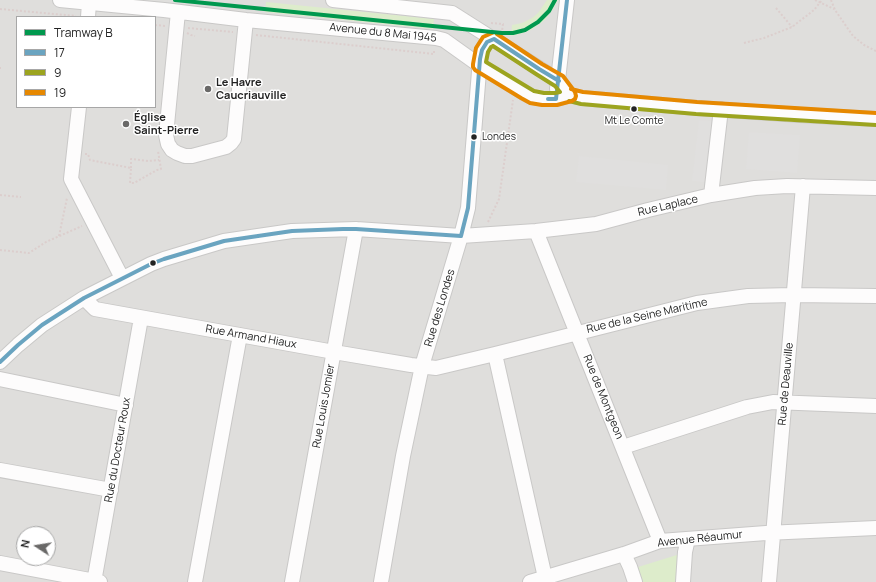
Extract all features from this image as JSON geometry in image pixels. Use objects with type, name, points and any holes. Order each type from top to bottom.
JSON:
[{"type":"street","name":"Avenue du 8 Mai 1945","points":[[60,0],[178,12],[246,27],[436,38],[444,40],[479,66],[532,97],[556,99],[570,95]]},
{"type":"street","points":[[333,0],[452,13],[559,81],[570,95],[582,98],[800,115],[876,119]]},
{"type":"street","points":[[556,99],[567,0]]},
{"type":"street","points":[[82,16],[89,3]]},
{"type":"street","points":[[178,12],[166,135],[168,144],[172,150],[185,156],[192,156],[226,147],[234,138],[246,27]]},
{"type":"street","name":"Rue des Londes","points":[[381,582],[403,456],[422,366],[468,208],[479,66],[482,50],[487,42],[494,39]]},
{"type":"street","points":[[79,108],[71,179],[122,278]]},
{"type":"street","points":[[711,195],[721,109]]},
{"type":"street","name":"Rue Laplace","points":[[0,362],[42,325],[84,298],[151,264],[224,241],[292,231],[356,229],[461,236],[536,231],[596,224],[711,195],[755,188],[803,186],[876,188]]},
{"type":"street","name":"Rue de Deauville","points":[[769,582],[803,186]]},
{"type":"street","name":"Rue Louis Jomier","points":[[292,582],[356,229]]},
{"type":"street","name":"Rue de Montgeon","points":[[536,231],[660,541]]},
{"type":"street","name":"Rue de la Seine Maritime","points":[[422,366],[436,368],[697,303],[748,296],[793,294],[876,296]]},
{"type":"street","name":"Rue Armand Hiaux","points":[[84,298],[95,309],[334,352],[422,366]]},
{"type":"street","name":"Rue du Docteur Roux","points":[[96,582],[141,318]]},
{"type":"street","points":[[195,582],[240,335]]},
{"type":"street","points":[[495,354],[545,580]]},
{"type":"street","points":[[0,379],[126,405]]},
{"type":"street","points":[[623,447],[747,407],[773,402],[876,406]]},
{"type":"street","points":[[0,470],[111,490]]},
{"type":"street","name":"Avenue Réaumur","points":[[530,582],[545,580],[660,541],[876,528]]},
{"type":"street","points":[[683,582],[685,552],[688,539]]},
{"type":"street","points":[[624,554],[635,582]]},
{"type":"street","points":[[0,563],[96,582]]},
{"type":"path","points":[[816,0],[822,1],[835,10]]},
{"type":"path","points":[[831,0],[835,10],[853,36],[876,52]]},
{"type":"path","points":[[744,43],[764,38],[792,27],[814,10],[822,1]]},
{"type":"path","points":[[776,8],[792,27]]},
{"type":"path","points":[[0,9],[72,16]]},
{"type":"path","points":[[156,24],[176,27],[246,27],[434,54],[436,38]]},
{"type":"path","points":[[191,35],[195,36]]},
{"type":"path","points":[[482,234],[500,198],[515,87]]},
{"type":"path","points":[[159,160],[148,161],[131,159],[130,183],[134,183],[156,170],[161,169],[157,150],[168,144]]},
{"type":"path","points":[[74,153],[88,154],[90,160],[130,168]]},
{"type":"path","points":[[59,236],[71,179]]},
{"type":"path","points":[[0,195],[21,197]]},
{"type":"path","points":[[0,250],[29,253],[46,242],[92,221]]},
{"type":"shaded area","points":[[0,0],[876,0],[876,582],[0,582]]},
{"type":"shaded area","points":[[699,120],[716,121],[709,183],[692,181]]},
{"type":"shaded area","points":[[749,132],[800,135],[797,173],[746,169]]},
{"type":"shaded area","points":[[579,156],[668,165],[666,190],[576,182]]},
{"type":"green space","points":[[547,0],[558,0],[545,20],[531,30],[511,36],[512,25],[522,23],[532,18],[538,13]]},
{"type":"green space","points":[[266,2],[434,19],[433,29],[265,12]]},
{"type":"green space","points":[[680,554],[678,582],[640,582],[635,568]]},
{"type":"tram line","name":"B","points":[[175,0],[502,33],[513,33],[525,30],[538,22],[549,11],[555,0]]},
{"type":"transit line","name":"17","points":[[548,99],[556,99],[567,0]]},
{"type":"transit line","name":"19","points":[[492,33],[483,37],[476,48],[473,64],[475,70],[530,103],[557,105],[575,99],[575,92],[563,76],[497,34]]},
{"type":"transit line","name":"17","points":[[461,236],[468,208],[480,59],[482,50],[487,42],[494,39],[559,81]]},
{"type":"transit line","name":"9","points":[[493,46],[555,86],[560,92],[544,93],[534,91],[486,62],[488,52],[493,46]]},
{"type":"transit line","name":"19","points":[[571,89],[583,92],[697,102],[876,113]]},
{"type":"transit line","name":"9","points":[[569,101],[581,104],[696,114],[876,125]]},
{"type":"transit line","name":"17","points":[[0,362],[42,325],[84,298],[151,264],[224,241],[292,231],[343,229],[461,236]]},
{"type":"place","name":"Le Havre Caucriauville","points":[[208,89]]},
{"type":"place","name":"Mt Le Comte","points":[[634,109]]},
{"type":"place","name":"Église Saint-Pierre","points":[[126,124]]},
{"type":"place","name":"Londes","points":[[474,137]]}]
